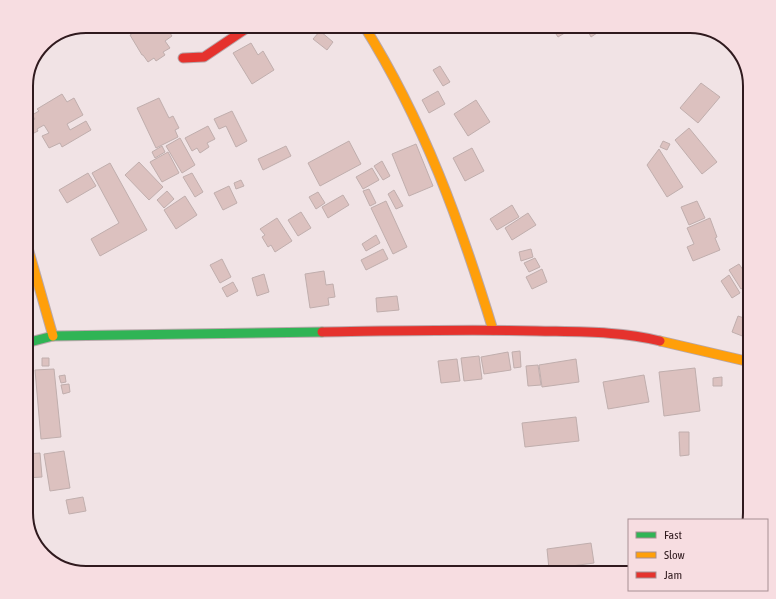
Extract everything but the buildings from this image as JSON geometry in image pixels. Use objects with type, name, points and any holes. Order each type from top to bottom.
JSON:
[{"type":"street","points":[[183,58],[204,57],[240,33]]},
{"type":"street","points":[[368,33],[393,73],[418,123],[440,174],[470,255],[493,330]]},
{"type":"street","points":[[33,266],[53,336]]},
{"type":"street","points":[[33,341],[53,336],[493,330],[604,332],[642,336],[743,360]]},
{"type":"traffic: fast","points":[[33,341],[53,336],[322,332]]},
{"type":"traffic: slow","points":[[368,33],[405,99],[439,174],[454,212],[493,330]]},
{"type":"traffic: slow","points":[[33,266],[53,336]]},
{"type":"traffic: slow","points":[[660,341],[743,360]]},
{"type":"traffic: jam","points":[[183,58],[204,57],[240,33]]},
{"type":"traffic: jam","points":[[322,332],[510,330],[630,335],[660,341]]}]
